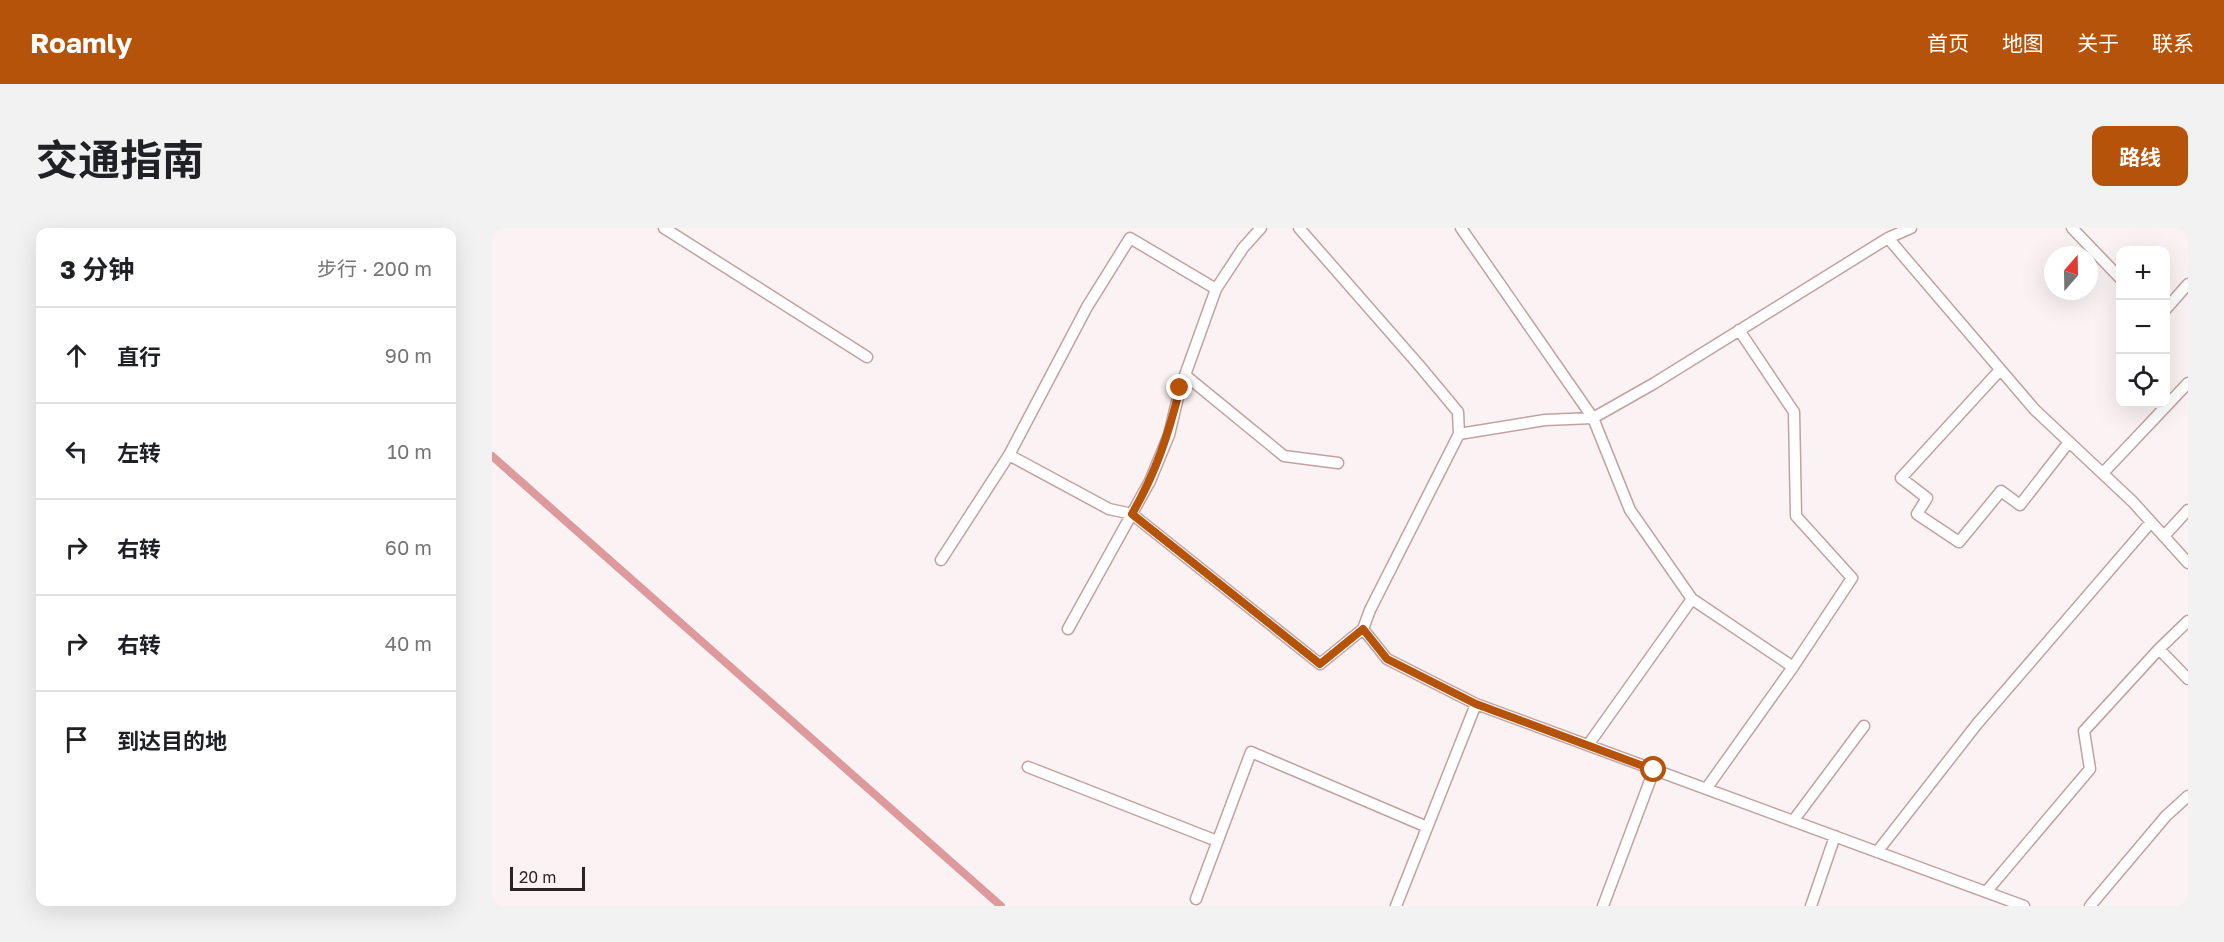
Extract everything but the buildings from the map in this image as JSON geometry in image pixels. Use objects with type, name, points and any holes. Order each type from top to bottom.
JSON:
[{"type":"lane","points":[[664,228],[867,357]]},
{"type":"lane","points":[[1068,629],[1150,481],[1168,435],[1185,375],[1216,289],[1243,248],[1261,228]]},
{"type":"lane","points":[[1010,455],[1109,509],[1132,514],[1320,664],[1363,629],[1370,609],[1459,434],[1458,412],[1299,228]]},
{"type":"lane","points":[[1461,228],[1593,418],[1630,510],[1692,598],[1793,667]]},
{"type":"lane","points":[[1459,434],[1545,420],[1593,418],[1653,384],[1888,238],[1911,228]]},
{"type":"lane","points":[[2072,228],[2116,273]]},
{"type":"lane","points":[[941,560],[1010,455],[1087,307],[1130,238],[1216,289]]},
{"type":"lane","points":[[1888,238],[2035,410],[2103,473],[2188,563]]},
{"type":"lane","points":[[2170,304],[2188,284]]},
{"type":"lane","points":[[1706,789],[1793,667],[1852,578],[1796,516],[1794,412],[1738,330]]},
{"type":"lane","points":[[2000,370],[1901,478],[1927,498],[1917,513],[1959,542],[2001,491],[2020,505],[2069,442]]},
{"type":"lane","points":[[1185,375],[1284,456],[1338,463]]},
{"type":"lane","points":[[2103,473],[2188,382]]},
{"type":"lane","points":[[2164,536],[2188,510]]},
{"type":"lane","points":[[1877,852],[1977,724],[2151,522]]},
{"type":"lane","points":[[1588,745],[1692,598]]},
{"type":"lane","points":[[1986,892],[2090,769],[2084,731],[2159,649],[2188,621]]},
{"type":"lane","points":[[1363,629],[1387,659],[1476,704],[1986,892],[2009,903],[2024,906]]},
{"type":"lane","points":[[2159,649],[2188,679]]},
{"type":"lane","points":[[1396,906],[1476,704]]},
{"type":"lane","points":[[1793,821],[1864,726]]},
{"type":"lane","points":[[1196,899],[1251,752],[1427,827]]},
{"type":"lane","points":[[1028,767],[1217,841]]},
{"type":"lane","points":[[1603,906],[1654,770]]},
{"type":"lane","points":[[2091,906],[2166,816],[2188,796]]},
{"type":"lane","points":[[1811,906],[1835,836]]},
{"type":"waterway","points":[[492,456],[1001,906]]},
{"type":"route","points":[[1180,388],[1168,435],[1150,481],[1132,514],[1320,664],[1363,629],[1387,659],[1476,704],[1654,770]]}]
